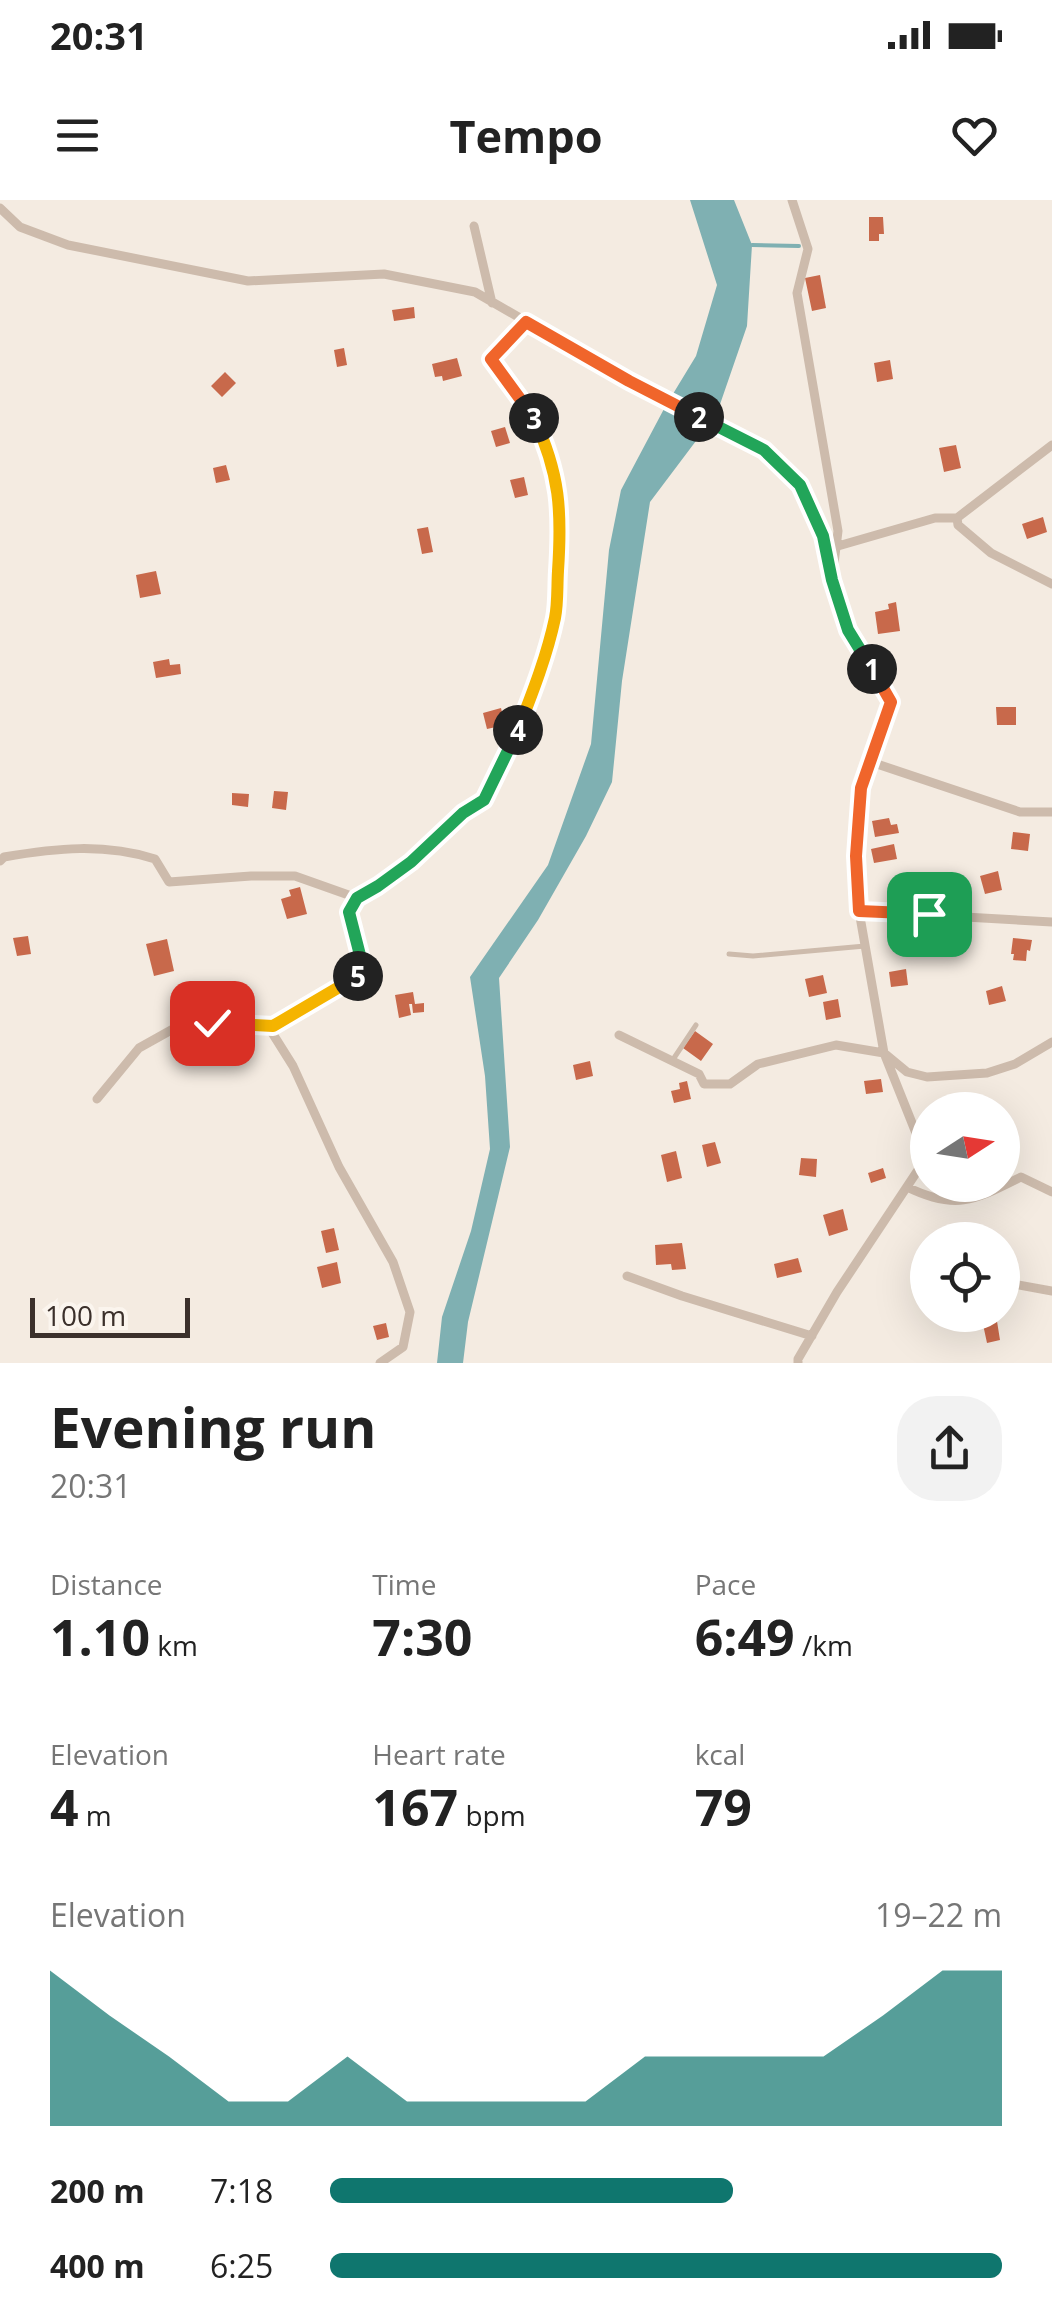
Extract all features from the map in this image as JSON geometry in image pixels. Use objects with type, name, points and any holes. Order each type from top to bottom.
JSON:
[{"type":"street","points":[[792,200],[808,249],[798,294],[838,532],[832,580]]},
{"type":"street","points":[[0,208],[20,228],[68,245],[248,281],[384,274],[475,292],[629,381],[764,450],[800,485],[823,536],[848,630],[891,702],[861,788],[856,856],[859,911],[884,1054],[926,1158],[837,1292],[798,1363]]},
{"type":"street","points":[[474,226],[492,302]]},
{"type":"street","points":[[98,1099],[139,1048],[173,1029],[212,1023],[273,1026],[361,974],[349,912],[357,898],[411,862],[463,813],[484,800],[518,732],[555,616],[562,526],[556,481],[546,443],[531,412],[491,359],[526,322]]},
{"type":"street","points":[[957,522],[1052,445]]},
{"type":"street","points":[[838,546],[942,518],[957,522],[991,553],[1052,584]]},
{"type":"street","points":[[871,762],[1020,812],[1052,812]]},
{"type":"street","points":[[0,862],[4,857],[54,848],[115,849],[155,858],[169,882],[295,876],[357,898]]},
{"type":"street","points":[[859,911],[1052,922]]},
{"type":"street","points":[[273,1026],[274,1038],[293,1066],[340,1167],[393,1262],[410,1312],[403,1347],[380,1363]]},
{"type":"street","points":[[620,1035],[699,1074],[704,1084],[730,1084],[758,1064],[836,1045],[884,1054],[907,1072],[928,1077],[987,1073],[1015,1064],[1052,1042]]},
{"type":"street","points":[[907,1187],[933,1199],[961,1200],[979,1198],[1022,1177],[1052,1192]]},
{"type":"street","points":[[626,1276],[812,1336]]},
{"type":"street","points":[[1020,1286],[1052,1292]]},
{"type":"lane","points":[[729,954],[752,956],[865,946]]},
{"type":"lane","points":[[672,1061],[696,1026]]},
{"type":"water","points":[[690,200],[734,200],[752,245],[747,326],[717,413],[650,502],[622,681],[612,782],[538,920],[499,978],[510,1147],[468,1322],[463,1363],[437,1363],[442,1317],[471,1231],[490,1149],[485,1076],[470,977],[548,865],[591,744],[609,550],[621,490],[696,356],[717,285]]},
{"type":"building","points":[[869,217],[883,217],[884,234],[879,234],[879,241],[869,241]]},
{"type":"building","points":[[820,275],[826,308],[812,311],[805,278]]},
{"type":"building","points":[[414,307],[415,318],[394,321],[392,310]]},
{"type":"building","points":[[344,348],[347,365],[337,367],[334,350]]},
{"type":"building","points":[[457,358],[462,376],[443,381],[442,376],[435,377],[432,364]]},
{"type":"building","points":[[890,360],[893,379],[877,382],[874,363]]},
{"type":"building","points":[[225,372],[236,383],[222,397],[211,386]]},
{"type":"building","points":[[505,427],[510,443],[496,447],[491,431]]},
{"type":"building","points":[[956,445],[961,468],[944,472],[939,448]]},
{"type":"building","points":[[226,465],[230,480],[216,483],[213,468]]},
{"type":"building","points":[[524,477],[528,495],[515,498],[510,480]]},
{"type":"building","points":[[1043,517],[1047,532],[1027,539],[1022,524]]},
{"type":"building","points":[[428,527],[433,552],[422,554],[417,529]]},
{"type":"building","points":[[156,571],[161,594],[140,598],[136,575]]},
{"type":"building","points":[[896,602],[900,631],[878,634],[875,612],[889,609],[888,604]]},
{"type":"building","points":[[169,659],[170,665],[180,664],[181,674],[156,678],[153,662]]},
{"type":"building","points":[[996,707],[1016,707],[1016,725],[997,725]]},
{"type":"building","points":[[501,708],[505,725],[487,729],[483,713]]},
{"type":"building","points":[[274,791],[288,792],[286,810],[272,808]]},
{"type":"building","points":[[232,793],[249,794],[248,807],[232,805]]},
{"type":"building","points":[[889,818],[891,825],[897,824],[899,833],[875,837],[872,821]]},
{"type":"building","points":[[1013,832],[1030,834],[1028,851],[1011,849]]},
{"type":"building","points":[[894,844],[897,859],[874,863],[871,849]]},
{"type":"building","points":[[998,871],[1002,890],[985,894],[980,876]]},
{"type":"building","points":[[300,887],[307,914],[287,919],[281,899],[291,896],[289,890]]},
{"type":"building","points":[[909,923],[910,944],[893,945],[892,924]]},
{"type":"building","points":[[28,936],[31,954],[17,956],[13,938]]},
{"type":"building","points":[[1013,938],[1032,940],[1026,961],[1013,960]]},
{"type":"building","points":[[167,939],[174,971],[154,976],[146,944]]},
{"type":"building","points":[[906,969],[908,985],[891,987],[889,972]]},
{"type":"building","points":[[823,975],[827,993],[809,997],[805,979]]},
{"type":"building","points":[[1002,986],[1006,1001],[989,1005],[986,991]]},
{"type":"building","points":[[413,992],[415,1004],[424,1003],[424,1012],[413,1013],[409,1004],[411,1015],[399,1018],[395,995]]},
{"type":"building","points":[[838,999],[841,1017],[826,1020],[823,1002]]},
{"type":"building","points":[[695,1031],[713,1044],[701,1061],[683,1048]]},
{"type":"building","points":[[590,1061],[593,1076],[576,1080],[573,1065]]},
{"type":"building","points":[[881,1079],[883,1092],[866,1094],[864,1081]]},
{"type":"building","points":[[687,1081],[691,1099],[674,1103],[671,1091],[680,1089],[679,1083]]},
{"type":"building","points":[[715,1142],[721,1163],[707,1167],[702,1145]]},
{"type":"building","points":[[676,1151],[682,1178],[667,1182],[661,1155]]},
{"type":"building","points":[[801,1158],[817,1159],[816,1177],[799,1175]]},
{"type":"building","points":[[883,1168],[886,1178],[871,1183],[868,1173]]},
{"type":"building","points":[[843,1209],[848,1230],[829,1236],[823,1215]]},
{"type":"building","points":[[334,1228],[339,1250],[326,1253],[321,1231]]},
{"type":"building","points":[[682,1243],[686,1269],[656,1265],[655,1245]]},
{"type":"building","points":[[798,1258],[802,1272],[777,1278],[774,1264]]},
{"type":"building","points":[[337,1262],[341,1283],[322,1288],[317,1267]]},
{"type":"building","points":[[386,1323],[389,1337],[377,1340],[373,1326]]},
{"type":"building","points":[[985,1332],[999,1332],[1000,1340],[987,1343]]},
{"type":"waterway","points":[[752,245],[799,246]]},
{"type":"route","points":[[212,1023],[273,1026],[361,974],[349,912],[357,898],[411,862],[463,813],[484,800],[518,732],[555,616],[562,526],[546,443],[531,412],[491,359],[526,322],[629,381],[764,450],[800,485],[823,536],[848,630],[891,702],[861,788],[856,856],[859,911],[929,914]]}]
